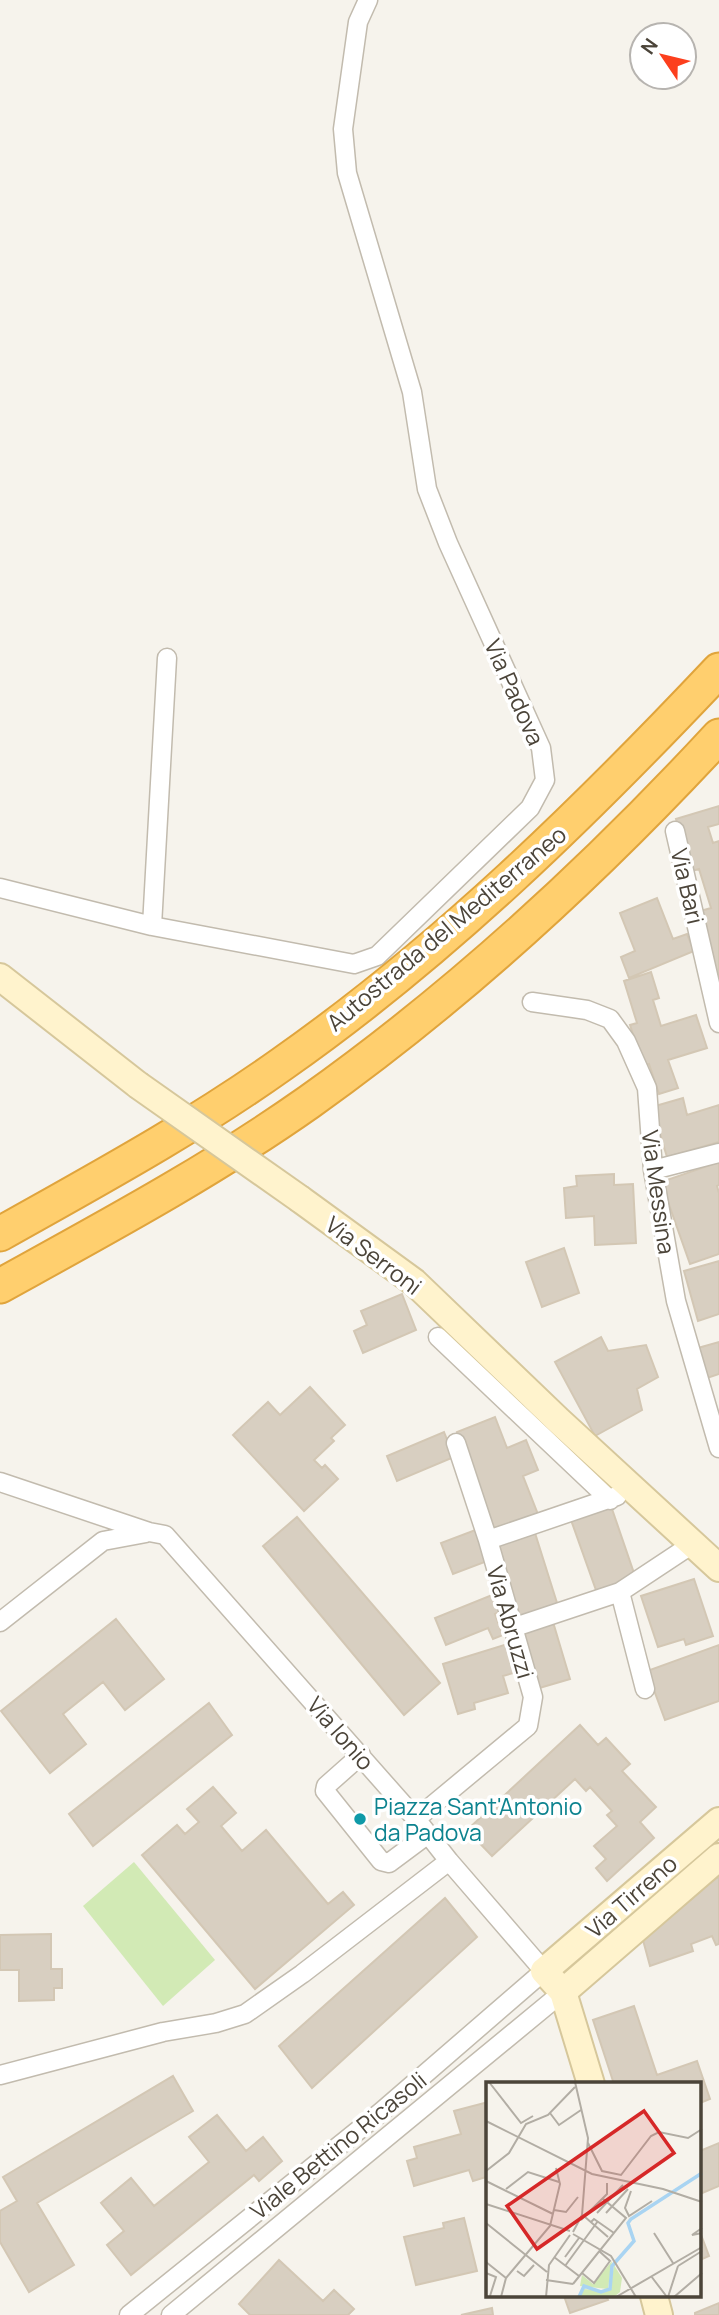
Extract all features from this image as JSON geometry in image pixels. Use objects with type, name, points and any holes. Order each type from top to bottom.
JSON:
[{"type":"highway","name":"Autostrada del Mediterraneo","points":[[0,1234],[160,1144],[282,1064],[388,983],[512,877],[623,771],[719,670]]},
{"type":"highway","name":"Autostrada del Mediterraneo","points":[[0,1286],[184,1183],[320,1094],[427,1011],[543,912],[656,804],[719,736]]},
{"type":"street","name":"Via Padova","points":[[0,888],[152,926],[354,964],[377,956],[530,808],[545,780],[541,748],[448,543],[428,489],[412,392],[347,173],[343,129],[358,22],[368,0]]},
{"type":"street","points":[[152,926],[167,658]]},
{"type":"street","name":"Via Bari","points":[[675,831],[719,1023]]},
{"type":"street","name":"Via Serroni","points":[[0,977],[138,1085],[414,1282],[620,1494],[694,1543],[719,1568]]},
{"type":"street","name":"Via Messina","points":[[532,1002],[587,1010],[610,1019],[626,1041],[647,1088],[653,1170],[676,1301],[719,1447]]},
{"type":"street","points":[[653,1170],[719,1153]]},
{"type":"street","points":[[438,1337],[620,1494]]},
{"type":"street","name":"Via Abruzzi","points":[[416,1819],[528,1726],[533,1697],[488,1540],[456,1443]]},
{"type":"street","name":"Via Ionio","points":[[0,1482],[149,1532],[166,1535],[361,1755],[563,1992],[590,2082]]},
{"type":"street","name":"Via Abruzzi","points":[[488,1540],[620,1494]]},
{"type":"street","points":[[0,1622],[103,1541],[149,1532]]},
{"type":"street","points":[[512,1628],[620,1592],[694,1543]]},
{"type":"street","points":[[620,1592],[645,1689]]},
{"type":"street","points":[[361,1755],[326,1786],[325,1791],[381,1861],[389,1863],[428,1834]]},
{"type":"street","name":"Via Tirreno","points":[[544,1971],[719,1821]]},
{"type":"street","name":"Via Tirreno","points":[[563,1992],[719,1857]]},
{"type":"street","points":[[0,2075],[163,2032],[216,2023],[245,2014],[302,1974],[449,1861]]},
{"type":"street","name":"Viale Bettino Ricasoli","points":[[129,2315],[381,2112],[544,1971]]},
{"type":"street","name":"Viale Bettino Ricasoli","points":[[171,2315],[563,1992]]},
{"type":"street","points":[[655,2298],[660,2315]]},
{"type":"green space","points":[[134,1862],[215,1960],[163,2006],[83,1906]]},
{"type":"building","points":[[719,806],[719,824],[708,827],[713,843],[719,841],[719,986],[697,912],[711,908],[699,869],[692,871],[676,819]]},
{"type":"building","points":[[657,898],[673,939],[687,934],[694,951],[629,978],[621,957],[635,951],[620,913]]},
{"type":"building","points":[[651,972],[659,998],[653,1000],[661,1026],[696,1015],[707,1048],[668,1060],[678,1088],[659,1094],[649,1064],[643,1066],[630,1025],[637,1023],[624,981]]},
{"type":"building","points":[[683,1098],[687,1115],[719,1105],[719,1142],[667,1157],[652,1107]]},
{"type":"building","points":[[719,1162],[719,1254],[690,1264],[661,1182]]},
{"type":"building","points":[[614,1174],[614,1185],[633,1184],[636,1243],[595,1245],[594,1216],[566,1218],[564,1188],[577,1186],[576,1176]]},
{"type":"building","points":[[564,1248],[579,1293],[542,1307],[526,1262]]},
{"type":"building","points":[[719,1261],[719,1314],[698,1321],[684,1271]]},
{"type":"building","points":[[402,1294],[416,1330],[363,1353],[354,1331],[367,1325],[361,1311]]},
{"type":"building","points":[[601,1337],[608,1351],[646,1345],[658,1377],[637,1389],[642,1410],[595,1436],[555,1362]]},
{"type":"building","points":[[719,1342],[719,1374],[707,1378],[698,1348]]},
{"type":"building","points":[[310,1387],[345,1425],[331,1438],[334,1441],[314,1460],[322,1468],[325,1465],[338,1479],[304,1511],[233,1435],[268,1402],[280,1415]]},
{"type":"building","points":[[495,1417],[507,1448],[526,1440],[538,1470],[523,1476],[539,1517],[493,1534],[457,1432]]},
{"type":"building","points":[[444,1432],[454,1457],[397,1481],[387,1456]]},
{"type":"building","points":[[611,1506],[636,1579],[597,1593],[571,1520]]},
{"type":"building","points":[[297,1517],[440,1683],[404,1715],[263,1546]]},
{"type":"building","points":[[478,1529],[490,1560],[453,1574],[441,1543]]},
{"type":"building","points":[[535,1533],[558,1606],[515,1619],[493,1546]]},
{"type":"building","points":[[694,1579],[713,1636],[686,1645],[684,1639],[658,1647],[641,1596]]},
{"type":"building","points":[[492,1595],[499,1612],[495,1614],[503,1635],[493,1639],[488,1628],[446,1645],[435,1618]]},
{"type":"building","points":[[116,1619],[164,1679],[125,1710],[103,1682],[63,1714],[86,1744],[50,1773],[1,1711]]},
{"type":"building","points":[[553,1622],[570,1679],[536,1689],[519,1632]]},
{"type":"building","points":[[511,1643],[520,1671],[503,1676],[508,1693],[474,1703],[475,1709],[458,1714],[443,1664]]},
{"type":"building","points":[[719,1645],[719,1701],[665,1720],[647,1671]]},
{"type":"building","points":[[209,1703],[232,1735],[93,1846],[69,1814]]},
{"type":"building","points":[[580,1725],[598,1745],[606,1738],[630,1764],[622,1771],[656,1807],[640,1822],[654,1838],[607,1881],[596,1868],[606,1859],[594,1846],[617,1826],[607,1815],[612,1811],[590,1787],[586,1791],[575,1779],[492,1856],[467,1830]]},
{"type":"building","points":[[213,1787],[236,1813],[221,1826],[242,1851],[266,1830],[328,1904],[343,1892],[354,1905],[255,1989],[142,1855],[177,1825],[185,1834],[199,1822],[187,1809]]},
{"type":"building","points":[[719,1876],[719,1944],[716,1945],[712,1936],[691,1944],[693,1951],[650,1966],[643,1940]]},
{"type":"building","points":[[445,1898],[477,1937],[312,2088],[279,2046]]},
{"type":"building","points":[[51,1934],[51,1969],[62,1969],[62,1988],[54,1988],[54,2000],[19,2001],[19,1970],[0,1970],[0,1935]]},
{"type":"building","points":[[634,2006],[657,2075],[697,2061],[710,2099],[702,2102],[702,2082],[613,2082],[593,2020]]},
{"type":"building","points":[[173,2076],[193,2111],[37,2203],[74,2265],[29,2292],[0,2242],[0,2211],[17,2201],[3,2177]]},
{"type":"building","points":[[486,2103],[486,2177],[473,2181],[469,2170],[414,2186],[407,2161],[417,2158],[414,2147],[461,2134],[454,2111]]},
{"type":"building","points":[[217,2115],[246,2151],[263,2137],[282,2161],[259,2181],[254,2175],[131,2275],[107,2245],[124,2231],[101,2203],[131,2178],[154,2206],[209,2162],[189,2137]]},
{"type":"building","points":[[719,2143],[719,2186],[702,2193],[702,2150]]},
{"type":"building","points":[[464,2218],[477,2271],[416,2285],[404,2237],[444,2228],[443,2223]]},
{"type":"building","points":[[702,2237],[709,2256],[702,2259]]},
{"type":"building","points":[[279,2260],[323,2301],[334,2290],[354,2309],[348,2315],[250,2315],[239,2304]]},
{"type":"building","points":[[565,2298],[608,2300],[570,2313]]},
{"type":"building","points":[[719,2303],[719,2315],[695,2315],[695,2313]]},
{"type":"building","points":[[492,2308],[493,2315],[461,2315]]},
{"type":"place","name":"Piazza Sant'Antonio da Padova","points":[[360,1819]]}]
